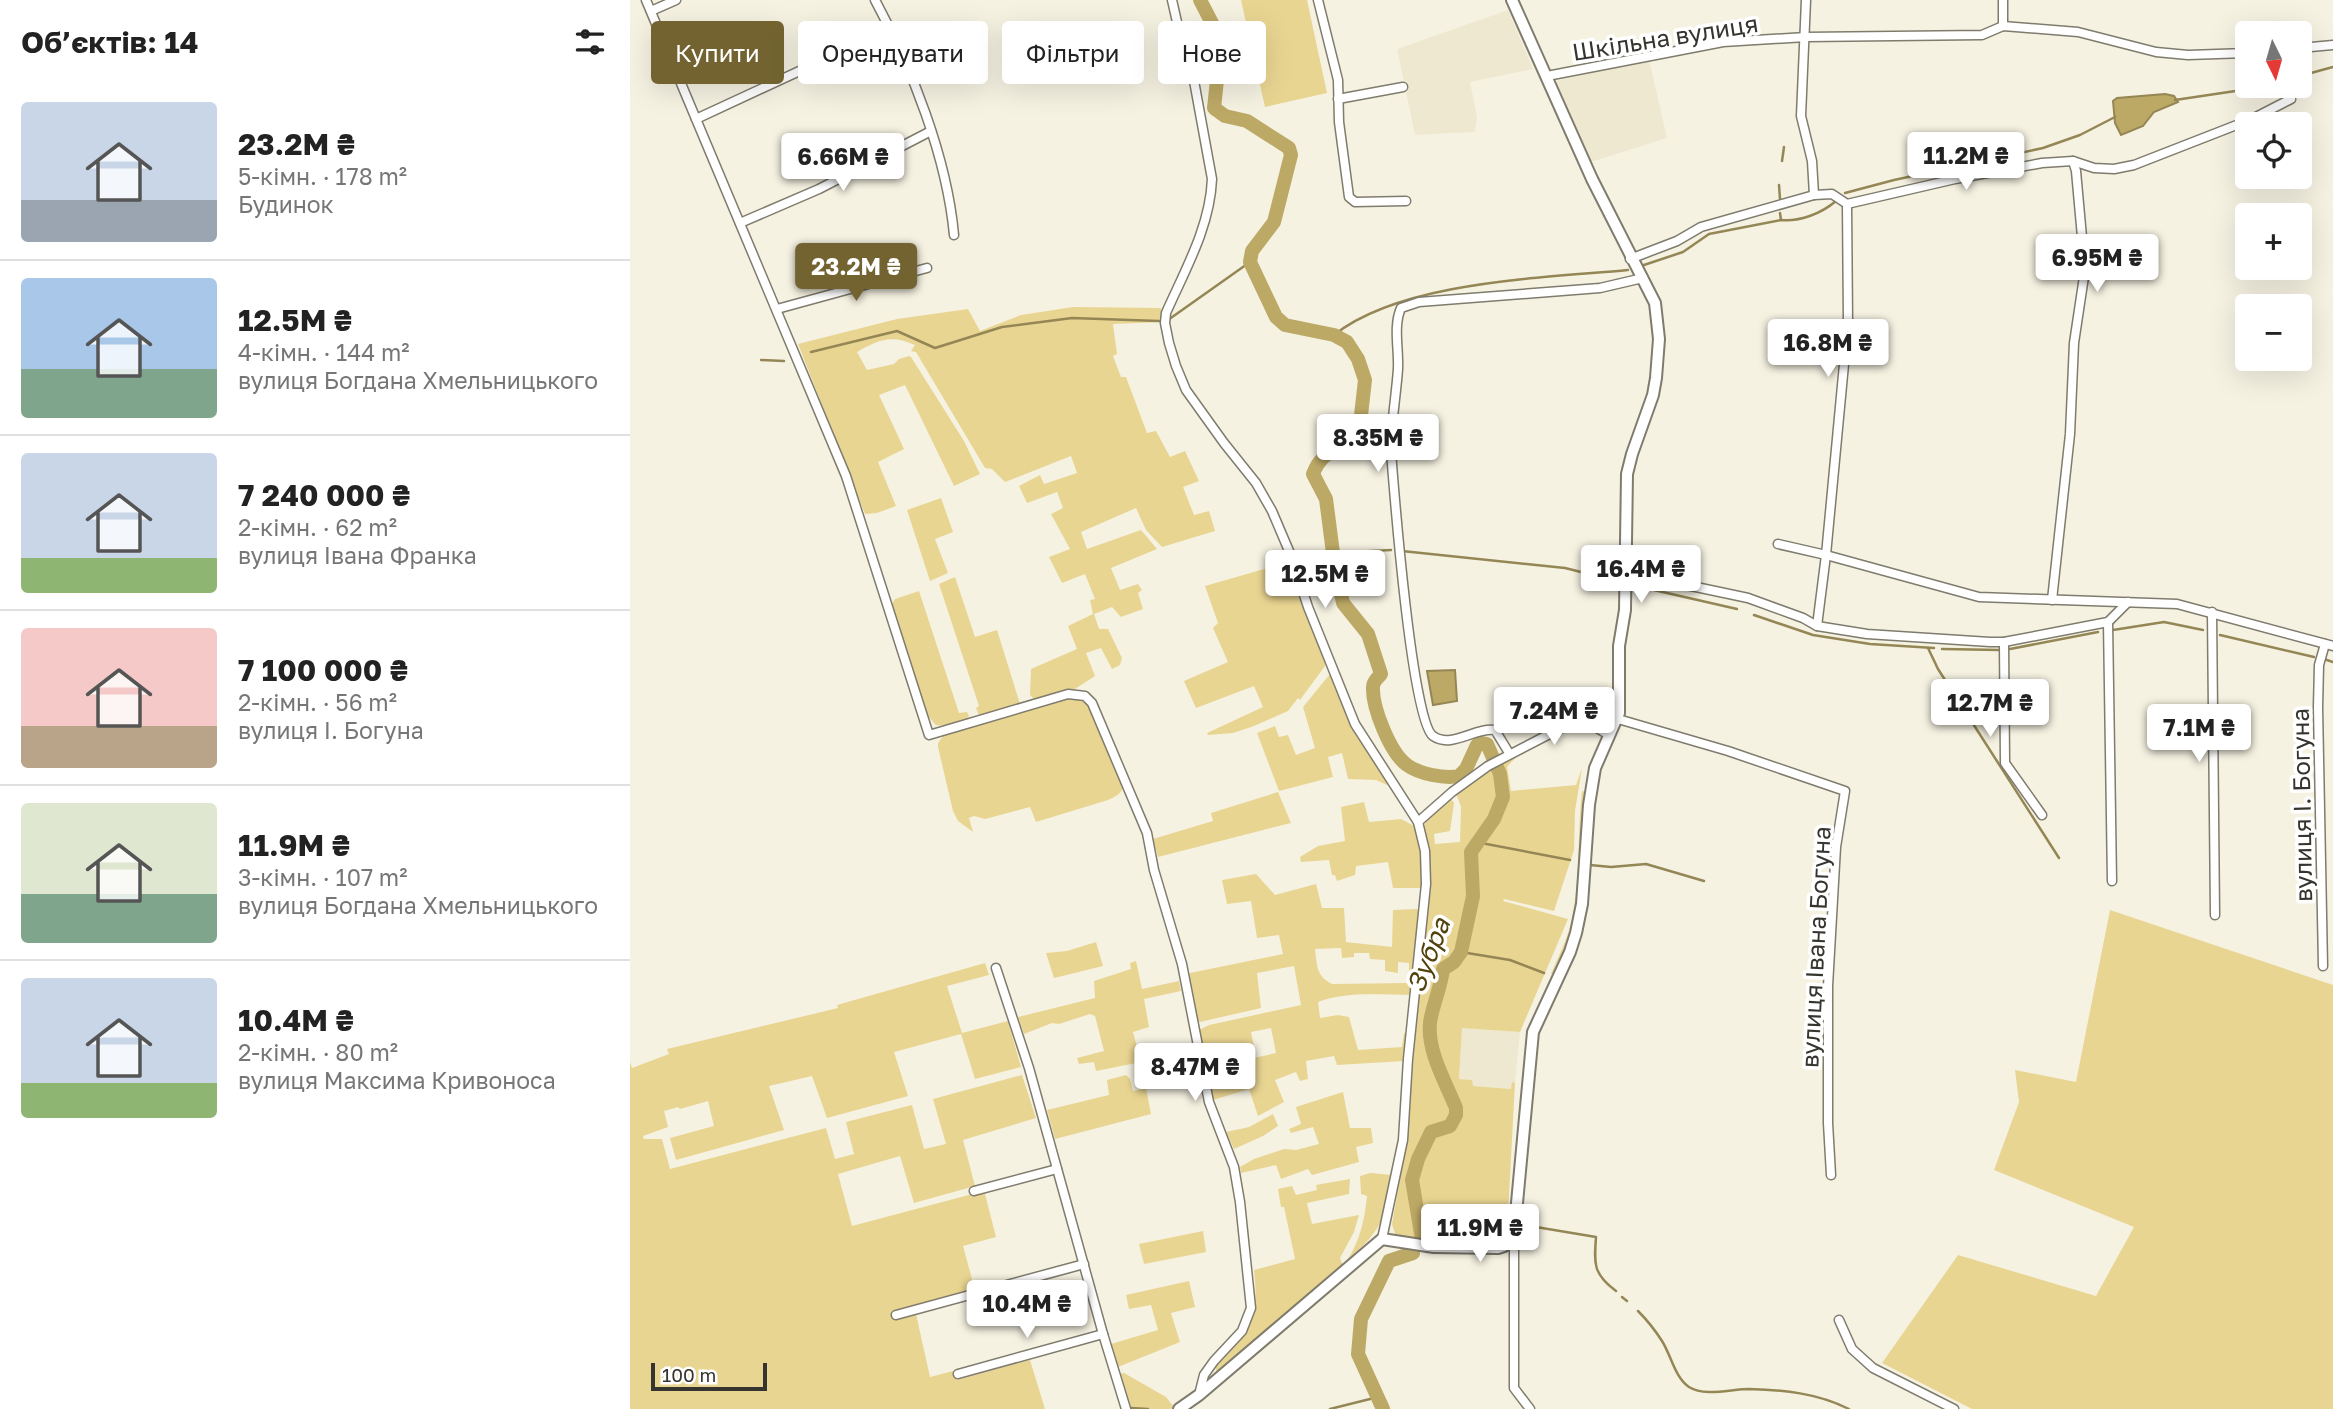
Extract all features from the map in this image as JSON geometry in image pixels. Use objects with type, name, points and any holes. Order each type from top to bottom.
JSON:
[{"type":"main road","points":[[1179,1409],[1199,1395],[1382,1239],[1427,1246],[1498,1248],[1511,1241],[1514,1235],[1530,1045],[1537,1021],[1570,952],[1579,920],[1591,789],[1598,760],[1618,719],[1621,701],[1619,646],[1625,610],[1628,474],[1632,454],[1653,395],[1658,318],[1643,278],[1630,259],[1583,161],[1512,0]]},
{"type":"street","points":[[646,0],[846,476],[929,735],[1068,694],[1085,696],[1092,703],[1147,833],[1154,870],[1182,964],[1209,1102],[1234,1167],[1252,1300],[1246,1324],[1214,1361],[1205,1375],[1199,1395]]},
{"type":"street","points":[[651,11],[676,0]]},
{"type":"street","points":[[874,0],[886,21]]},
{"type":"street","points":[[1172,0],[1191,59],[1212,179],[1205,224],[1166,313],[1165,323],[1176,366],[1186,390],[1256,483],[1272,511],[1356,724],[1418,822],[1424,839],[1426,884],[1408,1059],[1403,1140],[1382,1239]]},
{"type":"street","points":[[1318,0],[1338,80],[1339,122],[1349,197],[1355,202],[1406,201]]},
{"type":"street","points":[[1807,0],[1801,116],[1812,160],[1814,195]]},
{"type":"street","points":[[2003,0],[2003,26]]},
{"type":"street","name":"Шкільна вулиця","points":[[1547,76],[1723,42],[1806,37],[1982,34],[2003,26],[2078,32],[2156,52],[2188,55],[2235,53]]},
{"type":"street","points":[[2312,47],[2333,45]]},
{"type":"street","points":[[696,119],[798,72]]},
{"type":"street","points":[[912,84],[931,131],[951,203],[954,235]]},
{"type":"street","points":[[1338,99],[1403,86]]},
{"type":"street","points":[[1847,204],[1955,179],[2042,163],[2073,161],[2095,168],[2114,169],[2134,165],[2252,119],[2290,98]]},
{"type":"street","points":[[740,223],[819,189],[931,131]]},
{"type":"street","points":[[2052,600],[2070,434],[2074,343],[2085,270],[2073,161]]},
{"type":"street","points":[[1630,259],[1676,242],[1701,228],[1814,195],[1832,194],[1847,204],[1848,322],[1817,626]]},
{"type":"street","points":[[777,309],[927,268]]},
{"type":"street","points":[[1505,755],[1495,730],[1482,730],[1447,740],[1439,739],[1428,732],[1413,674],[1391,452],[1391,423],[1398,369],[1397,319],[1401,308],[1419,302],[1600,288],[1643,278]]},
{"type":"street","points":[[1778,544],[1979,597],[2177,604],[2329,645]]},
{"type":"street","points":[[1625,572],[1748,598],[1803,618],[1817,626],[1867,634],[2004,642],[2108,622],[2128,602]]},
{"type":"street","points":[[2211,612],[2215,915]]},
{"type":"street","points":[[2108,622],[2112,881]]},
{"type":"street","points":[[2004,642],[2005,762],[2042,815]]},
{"type":"street","name":"вулиця І. Богуна","points":[[2323,966],[2318,707],[2319,665],[2329,645]]},
{"type":"street","name":"вулиця Івана Богуна","points":[[1618,719],[1728,751],[1845,791],[1836,847],[1828,986],[1828,1123],[1831,1175]]},
{"type":"street","points":[[1418,822],[1452,792],[1488,766],[1565,726],[1592,725],[1609,735]]},
{"type":"street","points":[[996,968],[1029,1068],[1126,1409]]},
{"type":"street","points":[[974,1191],[1057,1169]]},
{"type":"street","points":[[1514,1235],[1514,1388],[1530,1409]]},
{"type":"street","points":[[896,1315],[1084,1264]]},
{"type":"street","points":[[1839,1320],[1852,1349],[1873,1368],[1954,1409]]},
{"type":"street","points":[[958,1374],[1103,1334]]},
{"type":"shaded area","points":[[1241,0],[1307,0],[1327,93],[1265,107],[1260,84],[1266,84],[1266,21],[1246,21]]},
{"type":"shaded area","points":[[1508,10],[1533,69],[1470,82],[1477,117],[1475,132],[1415,135],[1397,49]]},
{"type":"shaded area","points":[[1649,59],[1667,138],[1591,162],[1556,81]]},
{"type":"shaded area","points":[[2165,94],[2174,96],[2178,102],[2154,112],[2143,126],[2121,135],[2115,123],[2113,101],[2117,98]]},
{"type":"shaded area","points":[[1073,307],[1161,308],[1161,322],[1113,324],[1117,354],[1113,356],[1121,377],[1126,377],[1147,433],[1156,431],[1170,457],[1185,451],[1199,481],[1183,487],[1194,515],[1209,511],[1215,531],[1162,547],[1146,530],[1136,508],[1081,532],[1087,549],[1141,530],[1157,549],[1111,568],[1120,590],[1138,584],[1142,590],[1138,593],[1143,609],[1121,617],[1112,607],[1094,614],[1099,629],[1108,629],[1122,658],[1120,665],[1112,669],[1101,648],[1086,653],[1095,676],[1075,689],[1034,699],[1030,695],[1031,669],[1077,649],[1068,626],[1093,614],[1090,600],[1095,599],[1085,574],[1062,583],[1049,557],[1070,549],[1051,514],[1063,508],[1057,492],[1027,503],[1019,486],[1040,475],[1044,484],[1077,473],[1071,456],[1005,482],[992,469],[985,468],[916,352],[911,351],[915,345],[899,340],[885,340],[857,352],[867,370],[911,357],[964,441],[980,474],[954,486],[905,385],[879,395],[904,449],[878,462],[896,506],[865,514],[798,344],[897,319],[968,309],[980,331],[1021,315]]},
{"type":"shaded area","points":[[941,498],[953,532],[935,539],[948,573],[930,581],[907,510]]},
{"type":"shaded area","points":[[1282,564],[1291,567],[1325,666],[1300,700],[1298,698],[1288,711],[1233,733],[1208,735],[1207,733],[1263,707],[1254,686],[1196,708],[1184,681],[1228,662],[1213,628],[1218,623],[1205,586]]},
{"type":"shaded area","points":[[955,577],[975,637],[997,630],[1020,704],[979,715],[976,708],[979,706],[939,584]]},
{"type":"shaded area","points":[[919,591],[959,713],[967,712],[969,716],[967,720],[946,726],[936,725],[927,715],[892,604],[895,599]]},
{"type":"shaded area","points":[[1455,670],[1457,701],[1433,705],[1427,671]]},
{"type":"shaded area","points":[[1330,674],[1360,740],[1389,783],[1387,785],[1376,780],[1348,779],[1342,753],[1328,757],[1333,777],[1279,791],[1257,733],[1275,726],[1279,737],[1288,735],[1296,755],[1315,748],[1303,707]]},
{"type":"shaded area","points":[[1075,698],[1083,700],[1089,706],[1124,786],[1119,793],[1108,800],[1036,822],[1030,807],[985,819],[974,816],[969,818],[973,832],[958,821],[953,811],[938,747],[944,735]]},
{"type":"shaded area","points":[[1519,754],[1507,767],[1511,791],[1576,785],[1582,768],[1575,811],[1574,850],[1554,911],[1504,899],[1503,901],[1568,919],[1520,1032],[1462,1028],[1459,1079],[1472,1080],[1473,1086],[1511,1089],[1512,1082],[1515,1083],[1508,1214],[1510,1228],[1503,1238],[1476,1244],[1399,1236],[1395,1234],[1392,1224],[1407,1140],[1412,1049],[1431,882],[1424,826],[1448,799],[1451,799],[1454,803],[1450,831],[1434,834],[1435,844],[1460,842],[1461,807],[1456,793],[1498,761]]},
{"type":"shaded area","points":[[1582,791],[1587,792],[1574,924],[1556,976],[1551,974],[1567,936],[1574,907]]},
{"type":"shaded area","points":[[1278,792],[1291,823],[1158,857],[1153,839],[1213,821],[1211,813]]},
{"type":"shaded area","points":[[1364,802],[1369,822],[1401,819],[1416,827],[1421,843],[1421,888],[1393,888],[1388,862],[1356,866],[1355,875],[1337,881],[1335,875],[1332,875],[1329,860],[1301,862],[1300,857],[1318,846],[1345,841],[1341,807]]},
{"type":"shaded area","points":[[1256,874],[1275,895],[1316,884],[1322,908],[1344,908],[1346,942],[1392,947],[1393,910],[1417,909],[1419,912],[1414,973],[1409,973],[1409,963],[1398,962],[1398,973],[1385,971],[1385,960],[1370,959],[1369,953],[1354,953],[1354,957],[1342,958],[1341,948],[1315,949],[1320,974],[1332,984],[1406,983],[1411,986],[1410,995],[1352,995],[1318,1002],[1320,1018],[1338,1015],[1349,1017],[1358,1050],[1402,1047],[1404,1033],[1407,1033],[1404,1061],[1337,1065],[1334,1056],[1306,1061],[1308,1079],[1300,1081],[1296,1072],[1275,1080],[1284,1102],[1258,1116],[1249,1089],[1213,1100],[1209,1086],[1249,1076],[1245,1060],[1276,1053],[1271,1028],[1251,1032],[1255,1051],[1207,1062],[1204,1060],[1199,1030],[1209,1025],[1301,1005],[1294,966],[1257,973],[1261,1008],[1200,1022],[1197,1021],[1189,976],[1190,973],[1283,954],[1279,935],[1257,938],[1251,901],[1227,904],[1222,880]]},
{"type":"shaded area","points":[[2110,910],[2333,985],[2333,1409],[1972,1409],[1882,1363],[1958,1255],[2096,1296],[2134,1227],[1994,1170],[2019,1102],[2015,1070],[2076,1082]]},
{"type":"shaded area","points":[[1096,942],[1103,966],[1054,978],[1046,953],[1067,951]]},
{"type":"shaded area","points":[[1136,961],[1142,989],[1179,981],[1181,991],[1144,999],[1149,1027],[1133,1032],[1141,1062],[1096,1071],[1094,1062],[1079,1064],[1077,1058],[1104,1051],[1095,1016],[1090,1014],[1059,1024],[1052,1023],[1024,1034],[1018,1017],[1095,998],[1094,981],[1131,969],[1130,963]]},
{"type":"shaded area","points":[[985,963],[989,975],[947,986],[962,1033],[1008,1021],[1021,1067],[975,1079],[961,1034],[894,1052],[908,1096],[827,1118],[812,1076],[769,1086],[784,1130],[676,1160],[670,1138],[714,1126],[708,1101],[664,1111],[668,1127],[643,1136],[644,1139],[662,1139],[670,1169],[826,1128],[835,1159],[854,1154],[846,1122],[912,1105],[924,1149],[946,1144],[933,1099],[1022,1075],[1036,1118],[963,1140],[975,1186],[914,1203],[900,1156],[838,1174],[852,1226],[980,1192],[985,1194],[996,1237],[963,1246],[975,1290],[891,1312],[894,1319],[916,1314],[930,1377],[953,1371],[957,1380],[1030,1360],[1045,1409],[630,1409],[630,1062],[632,1068],[669,1054],[667,1049],[838,1008],[837,1005]]},
{"type":"shaded area","points":[[1462,1027],[1520,1032],[1515,1083],[1512,1083],[1512,1089],[1472,1086],[1472,1080],[1459,1079]]},
{"type":"shaded area","points":[[1126,1075],[1133,1091],[1146,1088],[1151,1114],[1055,1139],[1047,1110],[1109,1095],[1107,1080]]},
{"type":"shaded area","points":[[1343,1092],[1350,1128],[1371,1128],[1373,1143],[1356,1147],[1359,1162],[1312,1175],[1308,1169],[1281,1179],[1276,1165],[1241,1173],[1240,1167],[1254,1159],[1284,1149],[1296,1150],[1319,1144],[1313,1127],[1291,1133],[1289,1129],[1301,1124],[1296,1107]]},
{"type":"shaded area","points":[[1273,1114],[1278,1126],[1234,1149],[1226,1132],[1249,1127]]},
{"type":"shaded area","points":[[1370,1173],[1393,1175],[1387,1203],[1375,1232],[1347,1260],[1359,1237],[1365,1212],[1367,1196],[1361,1194],[1360,1176]]},
{"type":"shaded area","points":[[1350,1179],[1349,1194],[1307,1203],[1312,1224],[1359,1215],[1354,1232],[1340,1258],[1343,1265],[1225,1368],[1217,1372],[1215,1367],[1236,1344],[1253,1314],[1254,1270],[1295,1259],[1278,1189],[1292,1186],[1296,1195],[1317,1190],[1316,1185]]},
{"type":"shaded area","points":[[1203,1231],[1206,1252],[1144,1264],[1139,1244]]},
{"type":"shaded area","points":[[1189,1281],[1195,1307],[1171,1313],[1180,1342],[1118,1367],[1111,1344],[1158,1330],[1151,1305],[1129,1309],[1126,1295]]},
{"type":"shaded area","points":[[1124,1373],[1166,1397],[1173,1406],[1171,1409],[1130,1409],[1118,1374]]},
{"type":"waterway","name":"Зубра","points":[[1200,0],[1213,25],[1220,52],[1214,108],[1225,116],[1247,121],[1289,148],[1291,155],[1274,222],[1252,251],[1250,262],[1276,317],[1285,325],[1334,335],[1347,342],[1358,359],[1365,380],[1359,433],[1323,458],[1313,474],[1326,499],[1343,603],[1368,634],[1381,674],[1375,681],[1373,696],[1383,729],[1394,751],[1407,765],[1418,771],[1440,776],[1459,776],[1466,769],[1477,745],[1482,743],[1487,744],[1500,774],[1503,797],[1494,819],[1471,852],[1473,896],[1461,952],[1454,962],[1443,969],[1431,1017],[1431,1045],[1456,1108],[1456,1115],[1450,1126],[1431,1132],[1418,1159],[1412,1180],[1422,1239]]},
{"type":"waterway","points":[[2312,73],[2333,67]]},
{"type":"waterway","points":[[2175,100],[2235,91]]},
{"type":"waterway","points":[[1845,193],[2043,148],[2080,135],[2115,117]]},
{"type":"waterway","points":[[1782,161],[1784,147]]},
{"type":"waterway","points":[[1779,185],[1780,199]]},
{"type":"waterway","points":[[1641,266],[1683,252],[1709,234],[1803,218],[1836,201]]},
{"type":"waterway","points":[[1780,213],[1781,220]]},
{"type":"waterway","points":[[1168,320],[1250,262]]},
{"type":"waterway","points":[[1334,335],[1363,317],[1397,303],[1434,293],[1516,280],[1628,270]]},
{"type":"waterway","points":[[811,352],[897,331],[935,348],[1002,327],[1072,318],[1159,321]]},
{"type":"waterway","points":[[761,360],[784,361]]},
{"type":"waterway","points":[[1333,553],[1391,550]]},
{"type":"waterway","points":[[1402,551],[1565,568],[1617,581]]},
{"type":"waterway","points":[[1632,585],[1737,609]]},
{"type":"waterway","points":[[1754,615],[1813,635],[1870,644],[1934,648]]},
{"type":"waterway","points":[[2113,630],[2164,622],[2203,630]]},
{"type":"waterway","points":[[2010,649],[2098,632]]},
{"type":"waterway","points":[[2220,635],[2314,657]]},
{"type":"waterway","points":[[1928,648],[1938,669],[2059,858]]},
{"type":"waterway","points":[[1942,649],[2000,650]]},
{"type":"waterway","points":[[2324,659],[2333,662]]},
{"type":"waterway","points":[[1476,842],[1570,860]]},
{"type":"waterway","points":[[1590,865],[1611,867],[1646,864],[1704,881]]},
{"type":"waterway","points":[[1461,952],[1510,960],[1544,973]]},
{"type":"waterway","points":[[1422,1229],[1508,1226]]},
{"type":"waterway","points":[[1520,1227],[1596,1237],[1595,1254],[1599,1274],[1616,1291]]},
{"type":"waterway","name":"Зубра","points":[[1383,1409],[1358,1354],[1361,1319],[1389,1261],[1413,1253]]},
{"type":"waterway","points":[[1622,1297],[1627,1301]]},
{"type":"waterway","points":[[1638,1311],[1659,1337],[1684,1383],[1695,1390],[1710,1392],[1749,1389],[1788,1392],[1825,1399],[1849,1409]]},
{"type":"waterway","points":[[1330,1409],[1378,1397]]},
{"type":"waterway","points":[[1131,1408],[1148,1409]]}]
